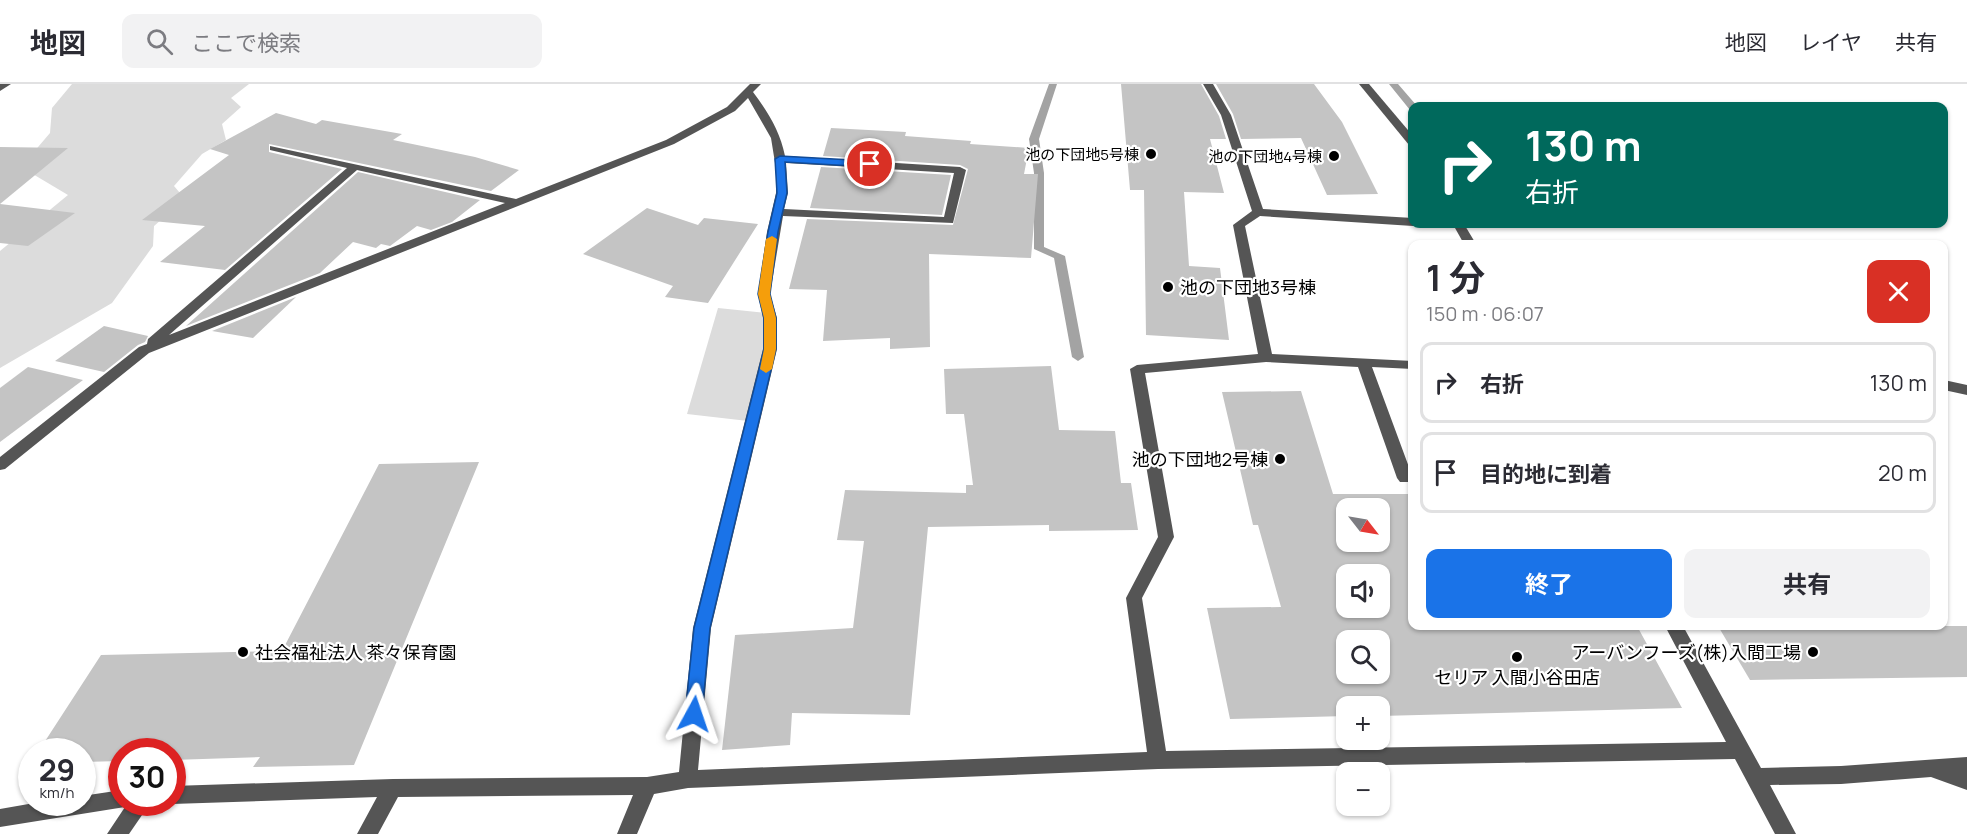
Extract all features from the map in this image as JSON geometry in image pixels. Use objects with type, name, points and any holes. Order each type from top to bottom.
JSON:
[{"type":"street","points":[[0,88],[6,84]]},
{"type":"street","points":[[1208,84],[1226,115],[1258,212]]},
{"type":"street","points":[[1364,84],[1408,135]]},
{"type":"street","points":[[144,350],[670,142],[713,121],[731,109],[753,89],[776,138],[780,159],[782,193],[764,294],[770,318],[770,349],[702,628],[688,779]]},
{"type":"street","points":[[274,148],[520,203]]},
{"type":"street","points":[[778,212],[949,221],[960,170],[780,159]]},
{"type":"street","points":[[0,465],[144,350],[354,167]]},
{"type":"street","points":[[1266,358],[1239,225],[1258,212],[1408,222]]},
{"type":"street","points":[[1158,760],[1134,598],[1166,537],[1137,369],[1266,358],[1408,365]]},
{"type":"street","points":[[1364,363],[1405,478]]},
{"type":"street","points":[[1948,386],[1967,390]]},
{"type":"street","points":[[1676,630],[1786,834]]},
{"type":"street","points":[[186,795],[393,788],[647,786],[688,779],[1158,760],[1740,750]]},
{"type":"street","points":[[1754,777],[1841,776],[1967,766]]},
{"type":"street","points":[[1929,769],[1967,781]]},
{"type":"street","points":[[627,834],[647,786]]},
{"type":"street","points":[[367,834],[393,788]]},
{"type":"street","points":[[0,818],[108,801]]},
{"type":"street","points":[[117,834],[130,816]]},
{"type":"shaded area","points":[[72,84],[249,84],[231,98],[241,107],[222,124],[226,140],[202,154],[174,186],[185,199],[154,226],[153,246],[112,303],[0,368],[0,251],[68,195],[21,167],[50,133],[52,108]]},
{"type":"shaded area","points":[[718,308],[766,313],[766,363],[748,421],[687,414]]},
{"type":"building","points":[[1121,84],[1201,84],[1219,116],[1226,139],[1210,139],[1224,193],[1184,192],[1189,266],[1220,268],[1229,340],[1146,335],[1144,190],[1130,190]]},
{"type":"building","points":[[1216,84],[1314,84],[1342,122],[1378,194],[1327,195],[1301,138],[1241,139],[1233,114]]},
{"type":"building","points":[[276,113],[316,124],[322,120],[402,134],[393,140],[475,157],[519,170],[491,191],[269,144],[269,152],[342,169],[225,270],[160,262],[205,226],[142,220],[229,155],[210,149]]},
{"type":"building","points":[[831,128],[906,132],[905,136],[1029,148],[1024,174],[1038,174],[1031,258],[929,254],[930,347],[890,349],[890,338],[823,341],[827,290],[789,289],[807,219],[953,225],[968,169],[960,165],[823,156]]},
{"type":"building","points":[[0,147],[68,148],[0,204]]},
{"type":"building","points":[[821,167],[951,175],[942,215],[810,208]]},
{"type":"building","points":[[358,172],[480,200],[452,222],[431,230],[417,226],[390,246],[381,244],[376,248],[353,242],[320,273],[186,326]]},
{"type":"building","points":[[0,204],[75,213],[28,246],[0,243]]},
{"type":"building","points":[[647,208],[698,225],[704,218],[758,224],[708,303],[665,297],[673,286],[583,254]]},
{"type":"building","points":[[296,297],[253,338],[212,331]]},
{"type":"building","points":[[104,326],[148,336],[145,342],[104,372],[55,361]]},
{"type":"building","points":[[1051,366],[1059,430],[1115,431],[1121,483],[1131,483],[1138,530],[1049,531],[1049,525],[928,527],[910,715],[792,713],[790,745],[722,750],[735,635],[853,628],[864,541],[837,540],[845,490],[966,493],[966,485],[973,485],[964,414],[946,414],[944,369]]},
{"type":"building","points":[[28,367],[83,380],[0,442],[0,388]]},
{"type":"building","name":"セリア 入間小谷田店","points":[[1301,391],[1333,494],[1408,494],[1408,630],[1639,630],[1682,708],[1390,716],[1390,696],[1336,696],[1336,716],[1230,719],[1207,608],[1281,607],[1258,525],[1253,525],[1222,392]]},
{"type":"building","points":[[479,462],[354,765],[253,767],[260,757],[186,760],[186,738],[108,738],[108,761],[96,762],[96,738],[47,738],[101,655],[282,651],[379,464]]},
{"type":"building","name":"アーバンフーズ(株)入間工場","points":[[1948,626],[1967,626],[1967,677],[1750,680],[1720,630],[1948,630]]},
{"type":"waterway","points":[[1053,84],[1034,139],[1039,173],[1039,249],[1059,256],[1078,357]]},
{"type":"waterway","points":[[1393,84],[1408,102]]},
{"type":"slow traffic","points":[[766,369],[770,349],[770,318],[764,294],[772,239]]},
{"type":"place","name":"池の下団地5号棟","points":[[1151,154]]},
{"type":"place","name":"池の下団地4号棟","points":[[1334,156]]},
{"type":"place","name":"池の下団地3号棟","points":[[1168,287]]},
{"type":"place","name":"池の下団地2号棟","points":[[1280,459]]},
{"type":"place","name":"社会福祉法人 茶々保育園","points":[[243,652]]},
{"type":"place","name":"アーバンフーズ(株)入間工場","points":[[1813,652]]},
{"type":"place","name":"セリア 入間小谷田店","points":[[1517,657]]},
{"type":"route","points":[[694,714],[702,628],[770,349],[770,318],[764,294],[773,232],[782,193],[780,159],[870,164]]}]
